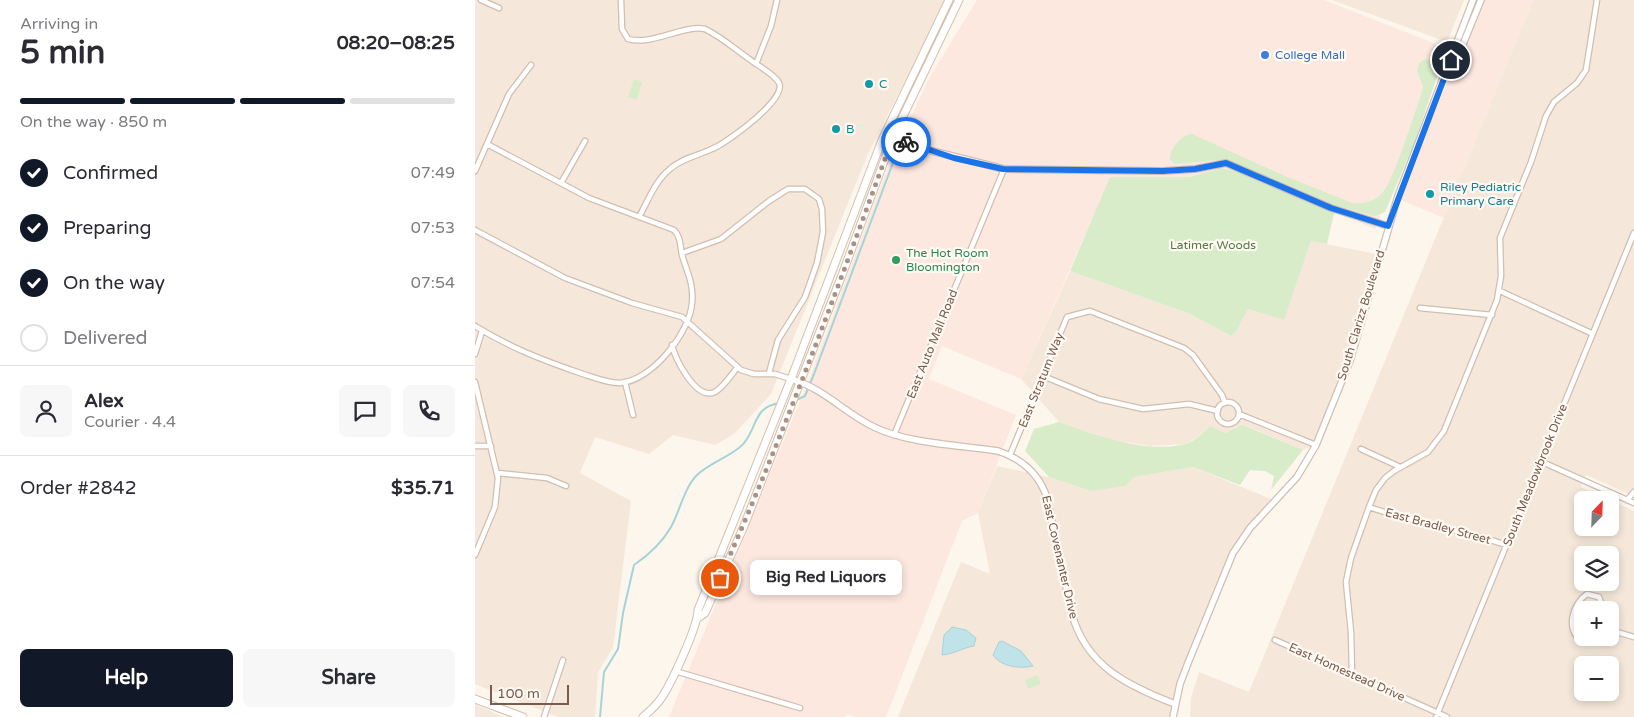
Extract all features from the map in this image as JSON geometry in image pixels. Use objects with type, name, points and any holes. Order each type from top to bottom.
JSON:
[{"type":"main road","points":[[643,717],[662,696],[698,618],[698,610],[785,396],[885,133],[949,0]]},
{"type":"main road","points":[[698,618],[705,613],[743,526],[795,394],[803,383],[893,137],[959,0]]},
{"type":"main road","points":[[734,522],[743,526]]},
{"type":"main road","points":[[475,699],[523,717]]},
{"type":"street","points":[[481,0],[499,8]]},
{"type":"street","points":[[621,0],[622,29],[627,39],[653,38],[701,28],[713,33],[779,83],[779,92],[774,100],[752,122],[722,144],[679,162],[669,169],[661,178],[639,216]]},
{"type":"street","points":[[756,64],[773,21],[777,0]]},
{"type":"street","name":"South Clarizz Boulevard","points":[[1173,717],[1175,704],[1188,663],[1233,553],[1250,528],[1297,477],[1316,445],[1350,360],[1388,226],[1451,60],[1454,46],[1473,0]]},
{"type":"street","name":"South Clarizz Boulevard","points":[[1451,60],[1461,48],[1481,0]]},
{"type":"street","points":[[1352,674],[1351,632],[1346,582],[1351,558],[1369,507],[1381,484],[1391,473],[1428,452],[1442,436],[1500,291],[1499,249],[1503,228],[1525,180],[1548,111],[1558,98],[1577,83],[1585,70],[1597,0]]},
{"type":"street","points":[[475,171],[509,94],[531,65]]},
{"type":"street","points":[[885,133],[954,158],[1003,169],[1163,171],[1195,169],[1226,163],[1331,208],[1388,226]]},
{"type":"street","points":[[561,183],[585,141]]},
{"type":"street","points":[[475,326],[529,355],[603,380],[625,382],[649,372],[672,345],[689,322],[692,302],[692,283],[676,232],[589,198],[487,144]]},
{"type":"street","name":"East Auto Mall Road","points":[[894,436],[1003,169]]},
{"type":"street","points":[[682,253],[721,239],[769,201],[788,189],[805,189],[819,200],[822,210],[823,232],[817,263],[805,297],[779,340],[769,373]]},
{"type":"street","points":[[475,230],[565,278],[633,303],[675,314],[689,322],[737,368],[716,392],[705,393],[685,374],[677,361],[672,345]]},
{"type":"street","name":"South Meadowbrook Drive","points":[[1437,715],[1591,333],[1634,233]]},
{"type":"street","points":[[1628,248],[1634,250]]},
{"type":"street","points":[[832,271],[842,276]]},
{"type":"street","points":[[1500,291],[1591,333]]},
{"type":"street","points":[[1420,308],[1492,315]]},
{"type":"street","name":"East Stratum Way","points":[[1010,455],[1067,317],[1078,312],[1090,311],[1184,348],[1193,356],[1222,395],[1225,403]]},
{"type":"street","points":[[475,354],[482,331]]},
{"type":"street","name":"East Covenanter Drive","points":[[737,368],[750,373],[769,373],[803,383],[873,427],[894,436],[998,451],[1010,455],[1032,470],[1045,491],[1076,626],[1087,647],[1103,666],[1119,679],[1175,704]]},
{"type":"street","points":[[1043,376],[1099,399],[1143,408],[1189,404],[1217,411]]},
{"type":"street","points":[[475,382],[498,473],[495,507],[475,555]]},
{"type":"street","points":[[625,382],[633,415]]},
{"type":"street","points":[[1225,403],[1235,404],[1239,414],[1236,421],[1226,424],[1220,420],[1217,411],[1225,403]]},
{"type":"street","points":[[1239,414],[1316,445]]},
{"type":"street","points":[[475,446],[491,446]]},
{"type":"street","points":[[1361,449],[1401,467]]},
{"type":"street","points":[[1540,461],[1634,504]]},
{"type":"street","points":[[498,473],[547,478],[566,486]]},
{"type":"street","points":[[1627,500],[1634,492]]},
{"type":"street","name":"East Bradley Street","points":[[1369,507],[1410,520],[1466,532],[1506,545]]},
{"type":"street","points":[[1580,601],[1587,594],[1599,597],[1601,601]]},
{"type":"street","points":[[1574,614],[1571,628],[1574,635]]},
{"type":"street","points":[[1619,633],[1632,637],[1634,643]]},
{"type":"street","name":"East Homestead Drive","points":[[1275,640],[1437,715],[1447,717]]},
{"type":"street","points":[[544,717],[563,660]]},
{"type":"street","points":[[675,671],[800,708]]},
{"type":"shaded area","points":[[475,0],[946,0],[867,156],[771,394],[734,434],[715,445],[673,435],[649,454],[595,437],[580,473],[631,501],[613,648],[598,672],[595,717],[558,717],[475,684]]},
{"type":"shaded area","points":[[977,0],[1324,0],[1444,47],[1375,229],[1249,175],[1223,168],[1189,177],[1111,177],[1021,379],[942,346],[929,379],[1016,415],[978,513],[962,521],[886,717],[856,717],[847,714],[845,717],[669,717],[810,377],[886,172],[929,78]]},
{"type":"shaded area","points":[[1332,0],[1464,0],[1447,42]]},
{"type":"shaded area","points":[[1483,0],[1533,0],[1444,218],[1401,200],[1425,134]]},
{"type":"shaded area","points":[[1533,0],[1634,0],[1634,496],[1586,475],[1581,487],[1590,491],[1574,491],[1574,536],[1619,536],[1619,504],[1634,511],[1634,717],[1190,717],[1191,698],[1199,672],[1249,692]]},
{"type":"shaded area","points":[[1311,241],[1381,255],[1341,380],[1314,445],[1303,450],[1244,425],[1225,433],[1210,426],[1186,444],[1151,446],[1114,441],[1059,422],[1021,379],[1070,271],[1190,314],[1231,336],[1236,332],[1248,309],[1284,319]]},
{"type":"shaded area","points":[[997,466],[1049,477],[1091,491],[1134,477],[1193,467],[1273,500],[1229,553],[1173,706],[1171,717],[898,717],[961,562],[990,574],[978,513]]},
{"type":"shaded area","points":[[475,704],[503,717],[475,717]]},
{"type":"green space","points":[[1425,59],[1437,63],[1439,71],[1415,141],[1385,212],[1375,216],[1334,205],[1233,162],[1218,160],[1175,164],[1170,160],[1171,152],[1177,143],[1184,137],[1192,134],[1285,176],[1352,203],[1365,203],[1373,200],[1388,185],[1398,162],[1423,87],[1417,70],[1420,62]]},
{"type":"green space","points":[[634,79],[642,82],[637,100],[628,97]]},
{"type":"green space","name":"Latimer Woods","points":[[1222,168],[1249,175],[1334,213],[1327,244],[1311,241],[1284,320],[1248,309],[1236,332],[1231,336],[1190,314],[1070,271],[1110,177],[1189,177]]},
{"type":"green space","points":[[1059,422],[1121,442],[1153,447],[1188,443],[1210,426],[1225,433],[1243,425],[1303,450],[1271,490],[1274,476],[1265,471],[1250,470],[1240,485],[1193,467],[1134,477],[1125,486],[1091,491],[1049,477],[1025,451],[1034,429]]},
{"type":"green space","points":[[1037,675],[1041,684],[1028,689],[1025,680]]},
{"type":"water","points":[[952,627],[966,630],[976,638],[974,646],[942,655],[944,635]]},
{"type":"water","points":[[1002,641],[1021,651],[1033,666],[1011,666],[996,659],[993,655],[999,642]]},
{"type":"waterway","points":[[794,401],[805,396],[897,152]]},
{"type":"waterway","points":[[600,717],[604,672],[618,649],[623,613],[634,565],[664,538],[674,521],[685,493],[697,475],[708,466],[740,447],[748,437],[760,413],[771,405],[780,403]]},
{"type":"way so far","points":[[720,578],[743,526],[842,276],[893,137],[906,142]]},
{"type":"place","name":"College Mall","points":[[1265,55]]},
{"type":"place","name":"C","points":[[869,84]]},
{"type":"place","name":"B","points":[[836,129]]},
{"type":"place","name":"Riley Pediatric Primary Care","points":[[1430,194]]},
{"type":"place","name":"The Hot Room Bloomington","points":[[896,260]]},
{"type":"place","name":"Big Red Liquors","points":[[720,578]]},
{"type":"route","points":[[906,142],[954,158],[1003,169],[1163,171],[1195,169],[1226,163],[1331,208],[1388,226],[1451,60]]}]
